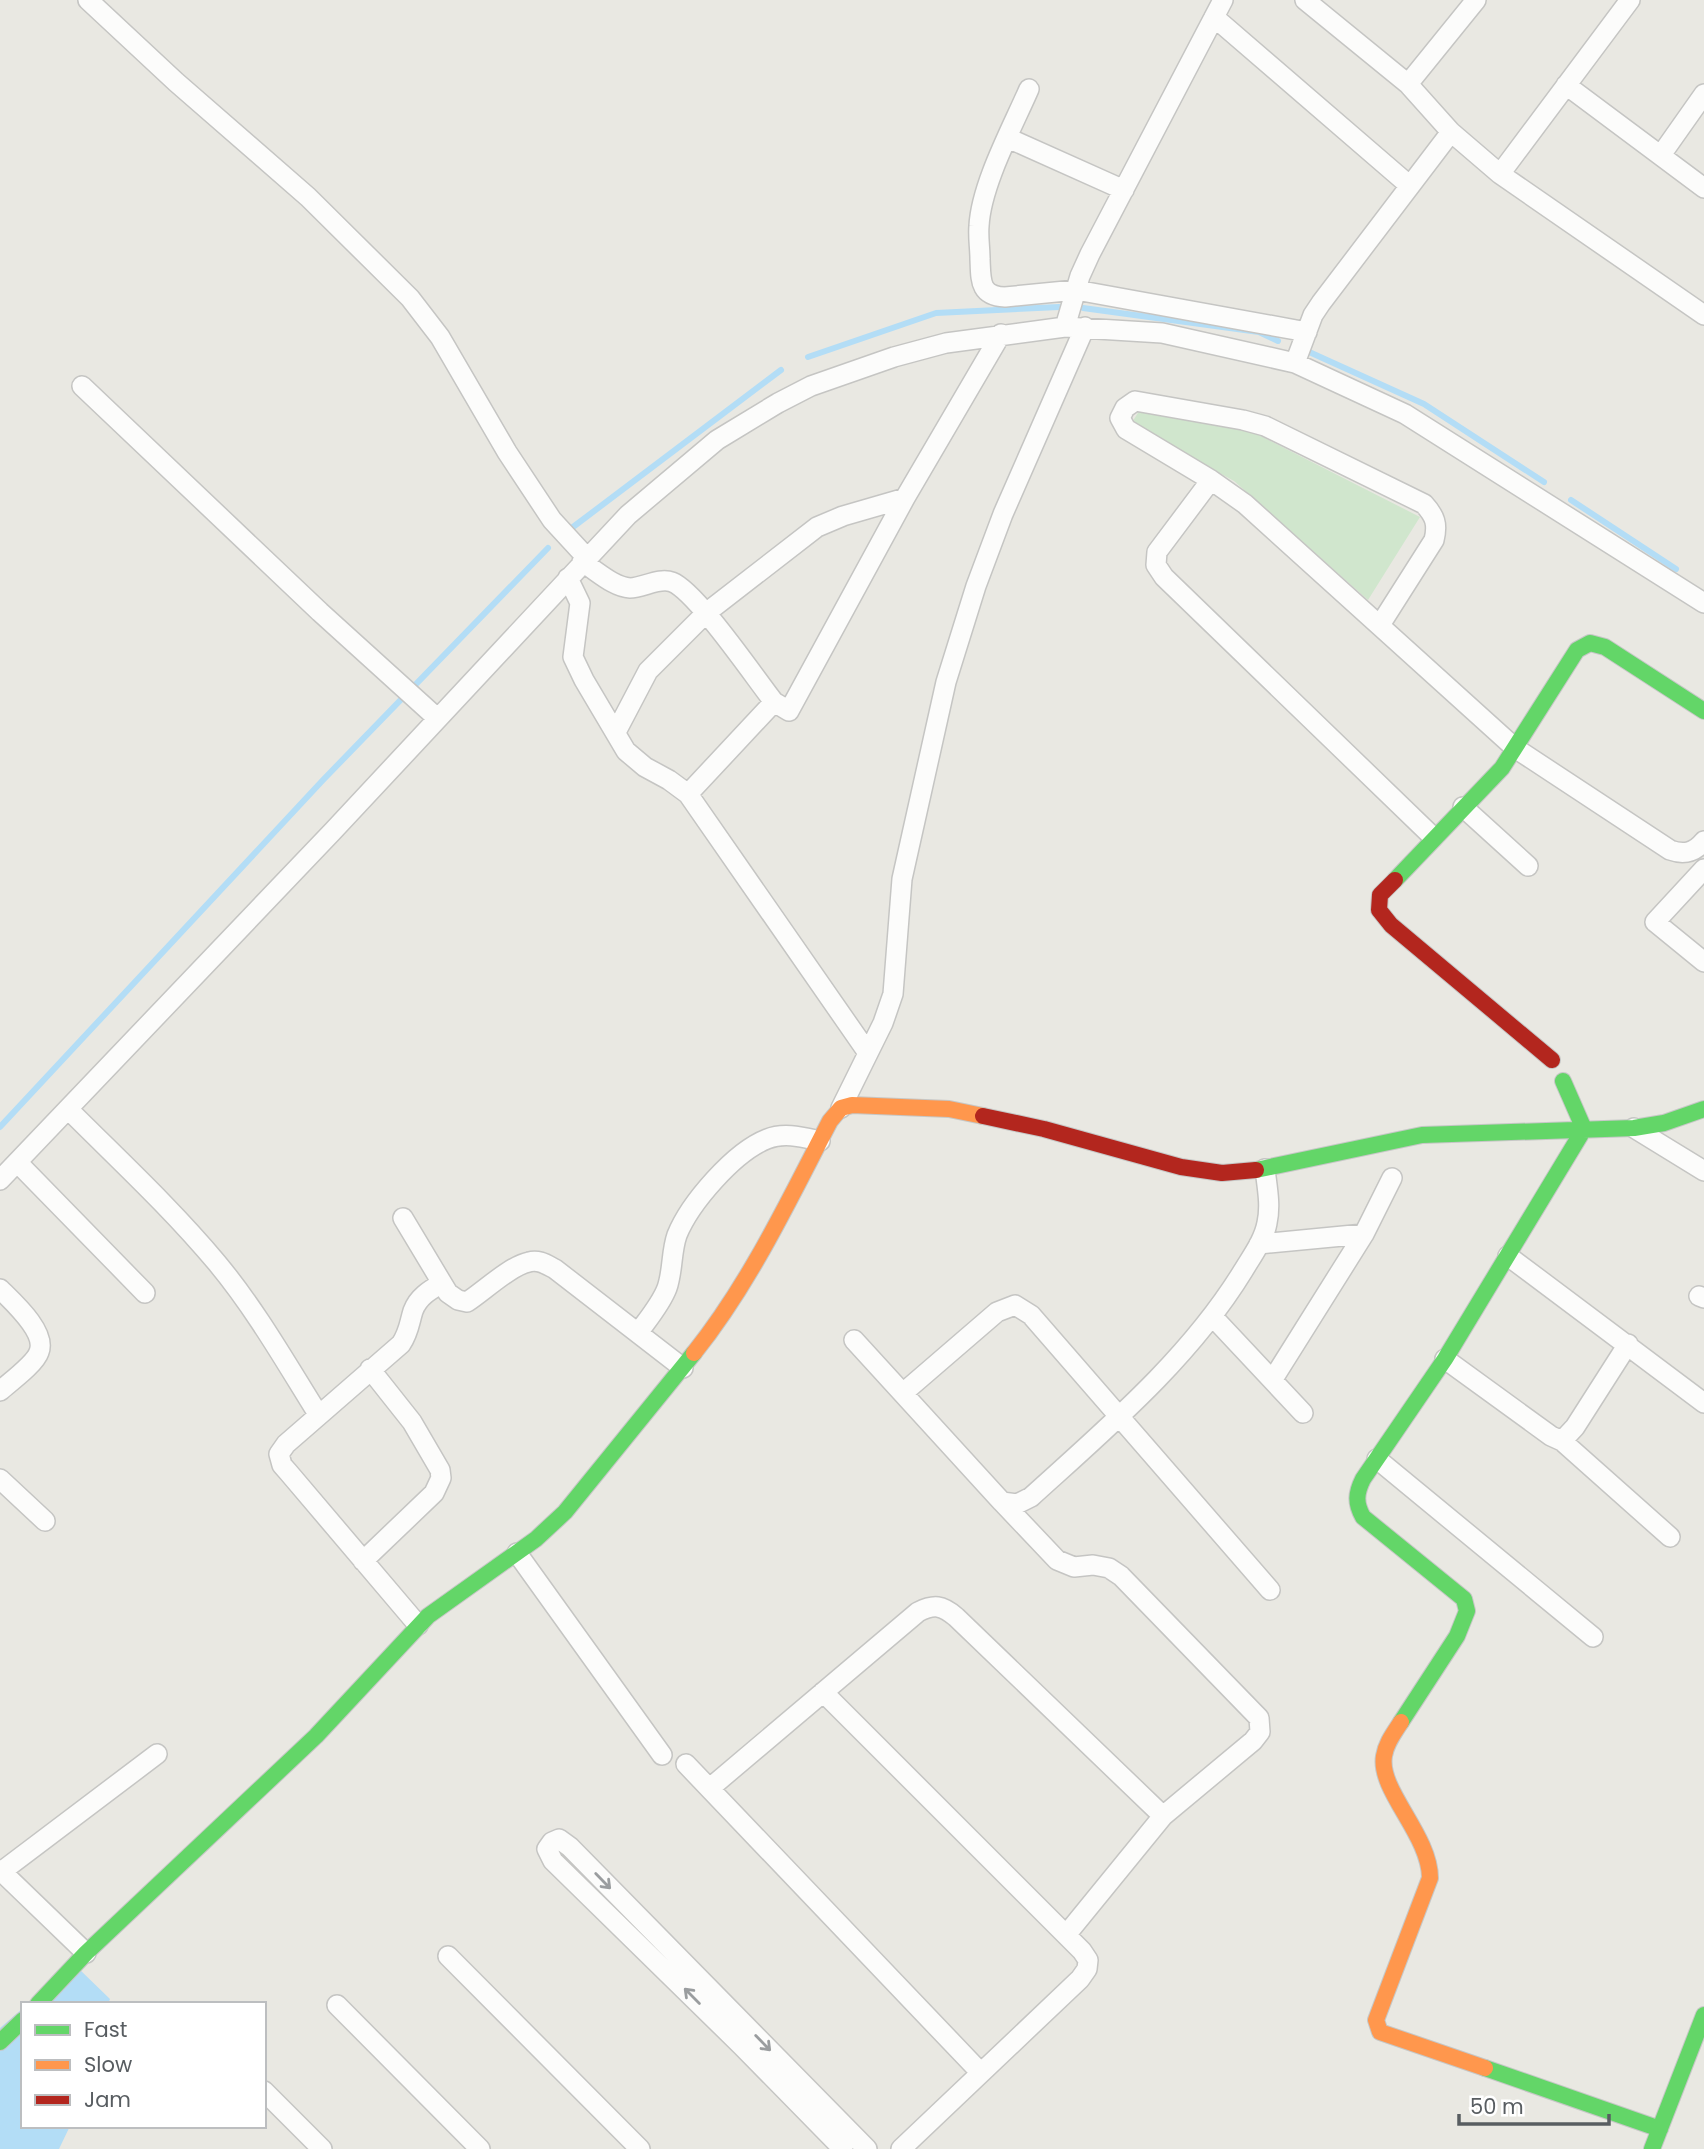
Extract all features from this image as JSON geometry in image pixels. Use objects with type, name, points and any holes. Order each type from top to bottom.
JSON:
[{"type":"street","points":[[88,0],[176,82],[308,197],[410,298],[440,337],[507,452],[552,520],[584,560],[625,587],[672,582],[706,613],[774,702],[789,711],[905,498],[1001,334]]},
{"type":"street","points":[[1305,0],[1408,84],[1451,132],[1500,174],[1704,315]]},
{"type":"street","points":[[1408,84],[1476,0]]},
{"type":"street","points":[[1500,174],[1630,0]]},
{"type":"street","points":[[1065,327],[1090,254],[1218,8],[1410,186]]},
{"type":"street","points":[[1566,85],[1704,188]]},
{"type":"street","points":[[1029,89],[981,209],[981,283],[988,292],[995,296],[1076,290],[1307,332]]},
{"type":"street","points":[[1661,156],[1704,94]]},
{"type":"street","points":[[1295,363],[1313,314],[1451,132]]},
{"type":"street","points":[[1008,138],[1124,190]]},
{"type":"street","points":[[0,1180],[333,831],[628,515],[717,440],[800,391],[894,357],[946,342],[1065,327],[1085,327],[1184,337],[1295,363],[1405,414],[1704,603]]},
{"type":"street","points":[[40,2002],[86,1953],[316,1735],[418,1625],[444,1603],[537,1539],[565,1513],[683,1368],[713,1329],[742,1284],[830,1121],[841,1108],[883,1023],[893,994],[902,878],[946,682],[976,586],[1003,514],[1085,327]]},
{"type":"street","points":[[82,386],[437,718]]},
{"type":"street","points":[[1380,625],[1434,540],[1437,526],[1432,513],[1424,504],[1265,426],[1135,401],[1125,408],[1120,418],[1126,429],[1210,480],[1245,505],[1515,748],[1670,850],[1681,854],[1691,852],[1704,841]]},
{"type":"street","points":[[1210,480],[1157,552],[1156,565],[1164,577],[1433,837]]},
{"type":"street","points":[[616,732],[648,671],[706,613],[817,527],[843,516],[905,498]]},
{"type":"street","points":[[568,578],[580,603],[573,657],[626,751],[645,767],[688,794],[868,1053]]},
{"type":"street","points":[[1552,1060],[1391,925],[1379,910],[1380,895],[1502,768],[1577,650],[1590,643],[1605,647],[1704,711]]},
{"type":"street","points":[[688,794],[774,702]]},
{"type":"street","points":[[1463,807],[1528,866]]},
{"type":"street","points":[[1704,869],[1655,922],[1704,962]]},
{"type":"street","points":[[1563,1081],[1584,1129]]},
{"type":"street","points":[[841,1108],[852,1105],[949,1109],[1044,1129],[1181,1167],[1222,1173],[1265,1169],[1422,1135],[1634,1128],[1664,1123],[1704,1109]]},
{"type":"street","points":[[68,1108],[218,1264],[265,1328],[318,1414]]},
{"type":"street","points":[[1634,1128],[1704,1171]]},
{"type":"street","points":[[1584,1129],[1444,1359],[1356,1493],[1356,1507],[1363,1517],[1464,1599],[1467,1611],[1457,1636],[1390,1740],[1384,1754],[1383,1766],[1388,1781],[1426,1852],[1430,1865],[1427,1885],[1376,2020],[1380,2032],[1660,2129]]},
{"type":"street","points":[[638,1333],[667,1288],[672,1255],[683,1223],[693,1203],[712,1182],[752,1147],[768,1138],[788,1135],[820,1141]]},
{"type":"street","points":[[17,1163],[145,1293]]},
{"type":"street","points":[[1002,1502],[1017,1504],[1031,1497],[1120,1417],[1213,1317],[1259,1244],[1267,1225],[1269,1207],[1265,1169]]},
{"type":"street","points":[[1273,1379],[1364,1234],[1392,1178]]},
{"type":"street","points":[[403,1218],[448,1293],[457,1300],[467,1302],[516,1268],[529,1261],[541,1262],[555,1269],[683,1368]]},
{"type":"street","points":[[1259,1244],[1364,1234]]},
{"type":"street","points":[[1508,1256],[1704,1403]]},
{"type":"street","points":[[418,1625],[282,1465],[279,1454],[318,1414],[401,1344],[408,1334],[414,1309],[419,1301],[442,1283]]},
{"type":"street","points":[[0,1289],[23,1313],[37,1332],[41,1343],[39,1354],[0,1391]]},
{"type":"street","points":[[903,1393],[997,1312],[1015,1305],[1031,1315],[1270,1590]]},
{"type":"street","points":[[1213,1317],[1303,1413]]},
{"type":"street","points":[[854,1340],[1057,1560],[1074,1567],[1093,1565],[1108,1568],[1121,1576],[1259,1718],[1260,1732],[1252,1741],[1163,1816],[1066,1935]]},
{"type":"street","points":[[1562,1441],[1575,1427],[1628,1344]]},
{"type":"street","points":[[1444,1359],[1551,1436],[1562,1441],[1670,1537]]},
{"type":"street","points":[[363,1561],[434,1493],[441,1478],[440,1470],[412,1422],[370,1369]]},
{"type":"street","points":[[1377,1459],[1593,1637]]},
{"type":"street","points":[[0,1479],[44,1521]]},
{"type":"street","points":[[517,1553],[662,1755]]},
{"type":"street","points":[[710,1788],[918,1612],[931,1605],[945,1607],[1163,1816]]},
{"type":"street","points":[[823,1692],[1088,1960],[1087,1969],[901,2149]]},
{"type":"street","points":[[86,1953],[1,1871],[158,1754]]},
{"type":"street","points":[[686,1764],[981,2073]]},
{"type":"street","points":[[843,2149],[704,2007],[553,1861],[547,1849],[552,1842],[559,1839],[570,1847],[867,2149]]},
{"type":"street","points":[[448,1956],[640,2149]]},
{"type":"street","points":[[337,2005],[480,2149]]},
{"type":"street","points":[[1652,2149],[1704,2015]]},
{"type":"street","points":[[0,2042],[21,2022]]},
{"type":"street","points":[[266,2093],[322,2149]]},
{"type":"green space","points":[[1141,408],[1255,433],[1420,517],[1368,600],[1234,481],[1131,424]]},
{"type":"water","points":[[79,1969],[110,1999],[109,2002],[31,2002]]},
{"type":"water","points":[[21,2010],[21,2128],[69,2128],[59,2149],[0,2149],[0,2028]]},
{"type":"waterway","points":[[808,357],[936,313],[1059,307]]},
{"type":"waterway","points":[[1083,308],[1259,332],[1278,341]]},
{"type":"waterway","points":[[1307,351],[1424,404],[1544,482]]},
{"type":"waterway","points":[[573,527],[781,370]]},
{"type":"waterway","points":[[1571,500],[1676,569]]},
{"type":"waterway","points":[[0,1127],[323,780],[548,548]]},
{"type":"traffic: fast","points":[[1395,880],[1502,768],[1577,650],[1590,643],[1605,647],[1704,711]]},
{"type":"traffic: fast","points":[[1401,1722],[1457,1636],[1467,1611],[1464,1599],[1363,1517],[1357,1498],[1359,1489],[1363,1479],[1445,1359],[1584,1129],[1563,1081]]},
{"type":"traffic: fast","points":[[1256,1170],[1422,1135],[1634,1128],[1664,1123],[1704,1109]]},
{"type":"traffic: fast","points":[[40,2002],[86,1953],[316,1736],[428,1616],[536,1539],[565,1512],[694,1353]]},
{"type":"traffic: fast","points":[[1652,2149],[1704,2015]]},
{"type":"traffic: fast","points":[[0,2042],[21,2022]]},
{"type":"traffic: fast","points":[[1485,2068],[1660,2129]]},
{"type":"traffic: slow","points":[[694,1353],[751,1270],[830,1121],[841,1108],[852,1105],[949,1109],[983,1116]]},
{"type":"traffic: slow","points":[[1401,1722],[1387,1747],[1384,1769],[1422,1846],[1430,1878],[1376,2020],[1380,2032],[1485,2068]]},
{"type":"traffic: jam","points":[[1395,880],[1380,895],[1379,910],[1391,925],[1552,1060]]},
{"type":"traffic: jam","points":[[983,1116],[1044,1129],[1181,1167],[1222,1173],[1256,1170]]}]
